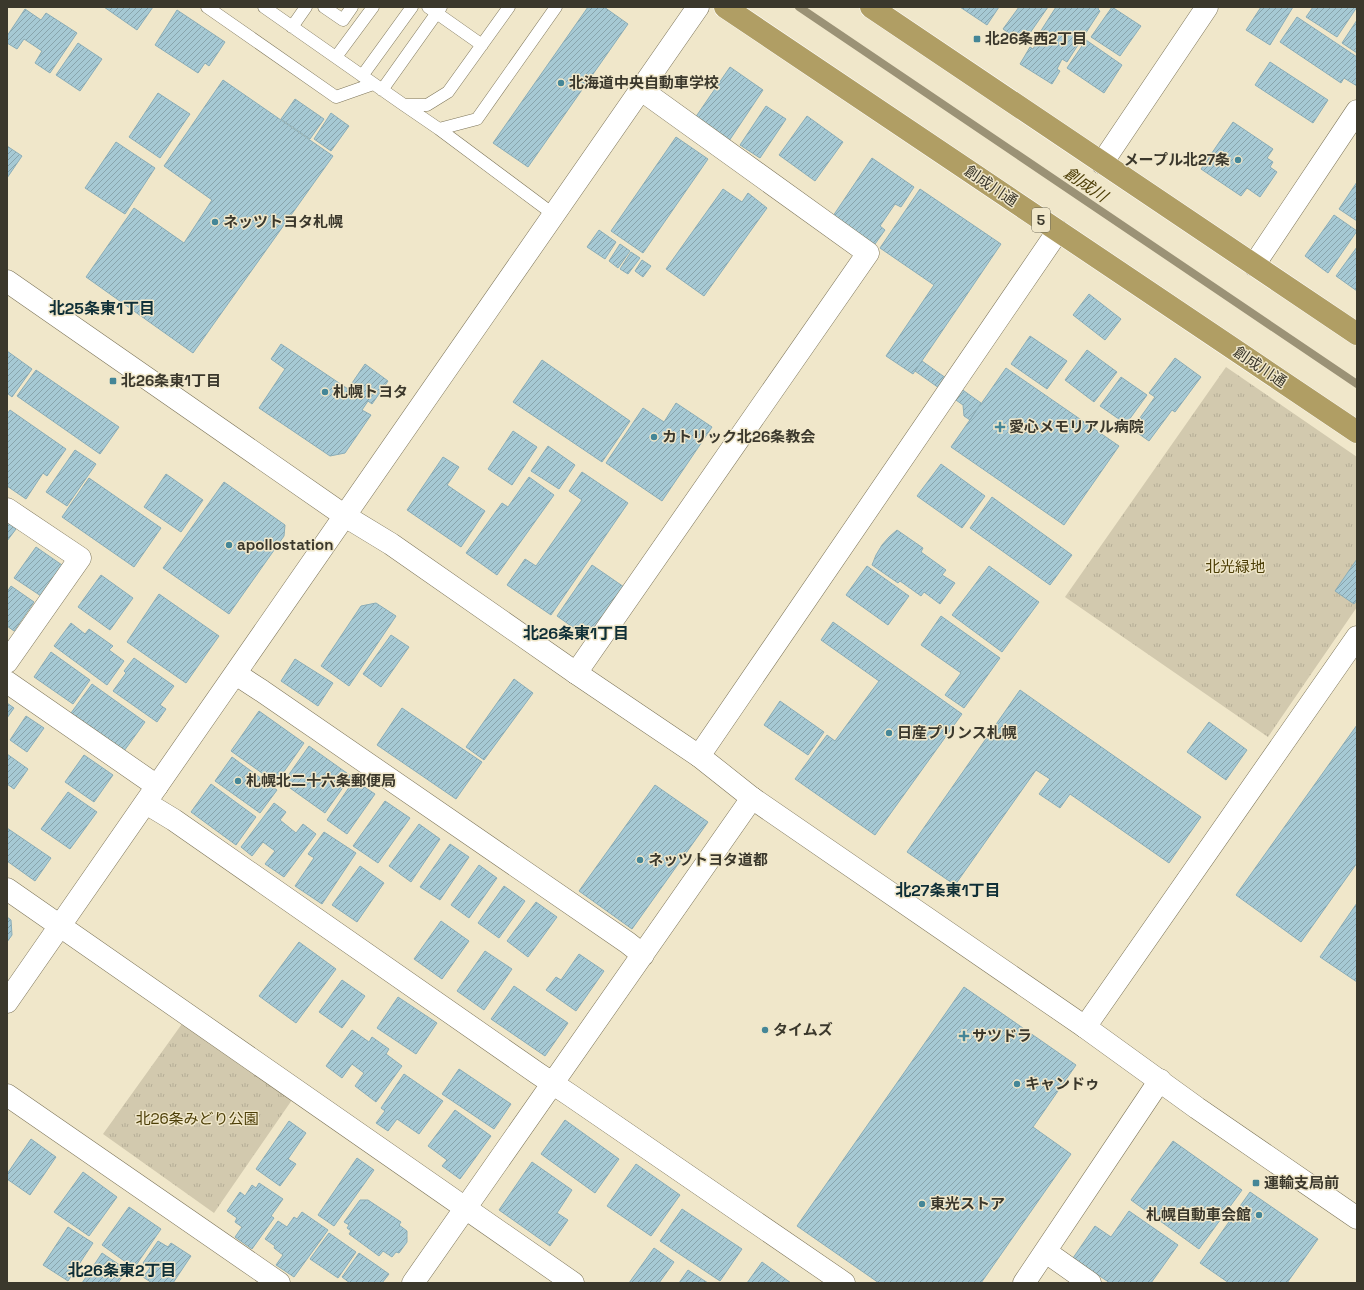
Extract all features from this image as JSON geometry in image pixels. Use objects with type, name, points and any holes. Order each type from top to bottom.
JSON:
[{"type":"highway","name":"創成川通","points":[[725,7],[1357,432]]},
{"type":"highway","points":[[871,7],[1357,334]]},
{"type":"street","points":[[7,1002],[698,7]]},
{"type":"street","points":[[1102,163],[1207,7]]},
{"type":"street","points":[[576,673],[868,253],[640,89]]},
{"type":"street","points":[[1254,265],[1357,110]]},
{"type":"street","points":[[699,756],[1058,232]]},
{"type":"street","points":[[7,281],[345,516],[391,544],[576,673],[699,756],[752,798],[1085,1026],[1197,1108],[1357,1218]]},
{"type":"street","points":[[7,509],[80,558],[7,662]]},
{"type":"street","points":[[1085,1026],[1357,637]]},
{"type":"street","points":[[236,674],[628,943],[643,955]]},
{"type":"street","points":[[7,682],[152,795],[174,820],[553,1084],[844,1283]]},
{"type":"street","points":[[413,1283],[752,798]]},
{"type":"street","points":[[7,889],[573,1283]]},
{"type":"street","points":[[1024,1283],[1160,1080]]},
{"type":"street","points":[[7,1095],[279,1283]]},
{"type":"street","points":[[1046,1252],[1090,1283]]},
{"type":"lane","points":[[207,7],[336,97],[378,87],[436,9],[482,45]]},
{"type":"lane","points":[[292,27],[306,7]]},
{"type":"lane","points":[[324,7],[343,20],[352,7]]},
{"type":"lane","points":[[336,57],[373,7]]},
{"type":"lane","points":[[362,76],[412,7]]},
{"type":"lane","points":[[404,105],[427,105],[448,92],[509,7]]},
{"type":"lane","points":[[439,129],[477,119],[556,7]]},
{"type":"lane","points":[[268,8],[292,27],[439,129],[553,214]]},
{"type":"green space","name":"北光緑地","points":[[1226,367],[1357,457],[1357,607],[1268,737],[1065,597]]},
{"type":"green space","name":"北26条みどり公園","points":[[184,1021],[294,1097],[214,1213],[103,1134]]},
{"type":"building","points":[[104,7],[153,7],[137,30]]},
{"type":"building","name":"北海道中央自動車学校","points":[[588,7],[604,7],[628,24],[528,167],[493,143]]},
{"type":"building","points":[[960,7],[999,7],[987,25]]},
{"type":"building","points":[[1019,7],[1048,7],[1023,43],[1003,29]]},
{"type":"building","points":[[1056,7],[1099,7],[1098,9],[1100,11],[1067,62],[1062,59],[1057,69],[1060,71],[1052,84],[1020,64],[1030,47],[1033,49],[1039,38],[1037,37]]},
{"type":"building","points":[[1112,7],[1141,26],[1120,56],[1091,37]]},
{"type":"building","points":[[1261,7],[1293,7],[1270,45],[1246,30]]},
{"type":"building","points":[[1313,7],[1357,7],[1337,37],[1306,17]]},
{"type":"building","points":[[25,9],[41,20],[46,13],[77,33],[50,73],[35,63],[42,51],[24,39],[17,49],[7,43],[7,36]]},
{"type":"building","points":[[177,10],[225,42],[209,66],[205,63],[198,73],[155,45]]},
{"type":"building","points":[[1297,17],[1357,57],[1357,86],[1344,78],[1341,83],[1280,42]]},
{"type":"building","points":[[1357,20],[1357,53],[1342,43]]},
{"type":"building","points":[[1086,40],[1122,65],[1104,93],[1067,68]]},
{"type":"building","points":[[78,43],[102,59],[80,91],[56,75]]},
{"type":"building","points":[[1270,62],[1328,100],[1313,123],[1255,85]]},
{"type":"building","points":[[730,67],[763,90],[729,141],[695,118]]},
{"type":"building","points":[[223,80],[333,156],[193,353],[86,277],[134,208],[184,243],[212,200],[164,166]]},
{"type":"building","points":[[158,93],[190,114],[160,158],[129,137]]},
{"type":"building","points":[[295,99],[324,119],[310,139],[281,119]]},
{"type":"building","points":[[766,106],[786,119],[760,158],[740,145]]},
{"type":"building","points":[[331,113],[349,126],[331,151],[314,139]]},
{"type":"building","points":[[807,116],[843,142],[815,181],[779,155]]},
{"type":"building","name":"メープル北27条","points":[[1233,122],[1273,149],[1267,158],[1273,162],[1270,167],[1277,172],[1260,197],[1247,188],[1241,196],[1201,169]]},
{"type":"building","points":[[676,137],[708,159],[643,253],[611,231]]},
{"type":"building","points":[[116,142],[155,168],[125,214],[85,188]]},
{"type":"building","points":[[7,146],[22,156],[7,178]]},
{"type":"building","points":[[872,158],[914,187],[901,207],[895,204],[880,226],[885,230],[875,244],[833,216]]},
{"type":"building","points":[[1357,182],[1357,221],[1339,209]]},
{"type":"building","points":[[723,189],[742,202],[748,193],[767,208],[704,296],[666,269]]},
{"type":"building","points":[[920,189],[1001,244],[913,374],[886,356],[934,285],[880,248]]},
{"type":"building","points":[[1334,215],[1357,231],[1328,273],[1305,256]]},
{"type":"building","points":[[599,230],[616,242],[605,259],[587,247]]},
{"type":"building","points":[[620,244],[630,251],[618,268],[609,261]]},
{"type":"building","points":[[1357,247],[1357,291],[1336,276]]},
{"type":"building","points":[[631,252],[640,258],[628,274],[620,269]]},
{"type":"building","points":[[642,260],[651,266],[643,277],[635,271]]},
{"type":"building","points":[[1089,294],[1121,319],[1105,340],[1073,315]]},
{"type":"building","points":[[1030,336],[1067,361],[1047,389],[1011,364]]},
{"type":"building","points":[[281,344],[348,389],[365,364],[388,381],[372,404],[368,401],[362,410],[371,415],[345,453],[330,456],[259,408],[285,369],[271,359]]},
{"type":"building","points":[[1087,350],[1117,372],[1094,402],[1065,380]]},
{"type":"building","points":[[7,351],[32,369],[12,397],[7,393]]},
{"type":"building","points":[[1175,358],[1201,377],[1175,412],[1172,410],[1149,441],[1132,429],[1155,397],[1149,393]]},
{"type":"building","points":[[542,360],[630,421],[602,462],[513,402]]},
{"type":"building","points":[[922,361],[981,403],[970,420],[964,416],[963,405],[915,371]]},
{"type":"building","points":[[1006,368],[1119,446],[1064,525],[951,447]]},
{"type":"building","points":[[36,370],[119,427],[100,454],[17,396]]},
{"type":"building","points":[[1121,377],[1147,395],[1126,424],[1100,406]]},
{"type":"building","points":[[676,403],[712,427],[662,501],[606,463],[643,408],[664,422]]},
{"type":"building","points":[[10,410],[66,449],[47,476],[43,473],[26,499],[7,486],[7,414]]},
{"type":"building","points":[[513,431],[537,447],[512,485],[488,469]]},
{"type":"building","points":[[548,446],[575,465],[559,489],[531,471]]},
{"type":"building","points":[[75,450],[96,464],[67,506],[46,492]]},
{"type":"building","points":[[443,457],[459,467],[447,485],[485,511],[461,547],[407,510]]},
{"type":"building","points":[[941,464],[985,496],[962,528],[917,496]]},
{"type":"building","points":[[582,472],[628,503],[551,615],[507,585],[525,559],[536,566],[582,500],[569,491]]},
{"type":"building","points":[[166,474],[203,500],[181,532],[144,507]]},
{"type":"building","points":[[529,477],[554,495],[497,575],[466,553],[502,503],[508,507]]},
{"type":"building","points":[[89,478],[161,528],[134,567],[62,517]]},
{"type":"building","points":[[224,482],[285,525],[284,536],[229,614],[163,568]]},
{"type":"building","points":[[992,497],[1072,555],[1050,585],[970,528]]},
{"type":"building","points":[[7,522],[16,529],[7,541]]},
{"type":"building","points":[[897,530],[923,548],[921,552],[946,570],[942,575],[955,583],[940,604],[924,592],[921,596],[900,581],[898,583],[872,565],[882,545]]},
{"type":"building","points":[[36,547],[62,565],[41,596],[14,578]]},
{"type":"building","points":[[1357,559],[1357,600],[1354,604],[1335,591]]},
{"type":"building","points":[[592,565],[624,587],[588,638],[557,616]]},
{"type":"building","points":[[867,566],[909,596],[888,625],[846,595]]},
{"type":"building","points":[[989,566],[1039,602],[1002,652],[952,615]]},
{"type":"building","points":[[101,575],[133,598],[110,630],[78,607]]},
{"type":"building","points":[[11,586],[34,602],[14,631],[7,626],[7,592]]},
{"type":"building","points":[[159,594],[219,636],[186,683],[127,642]]},
{"type":"building","points":[[376,603],[396,616],[349,686],[321,666],[361,606]]},
{"type":"building","points":[[941,616],[1000,658],[964,708],[945,695],[961,673],[921,645]]},
{"type":"building","points":[[833,622],[962,714],[875,835],[795,779],[827,735],[835,741],[879,681],[821,640]]},
{"type":"building","points":[[71,623],[85,634],[89,629],[113,646],[109,650],[124,661],[107,685],[54,646]]},
{"type":"building","points":[[391,635],[409,647],[381,687],[363,674]]},
{"type":"building","points":[[51,652],[90,680],[73,704],[34,677]]},
{"type":"building","points":[[134,658],[174,686],[160,705],[166,709],[157,722],[113,691],[126,673],[124,671]]},
{"type":"building","points":[[295,659],[333,683],[318,706],[281,681]]},
{"type":"building","points":[[514,679],[533,693],[484,760],[466,747]]},
{"type":"building","points":[[92,684],[145,722],[124,751],[71,713]]},
{"type":"building","points":[[1020,690],[1201,817],[1169,863],[1070,794],[1060,808],[1039,794],[1050,779],[1036,770],[955,885],[907,852]]},
{"type":"building","points":[[780,701],[824,732],[808,755],[764,725]]},
{"type":"building","points":[[7,703],[14,708],[7,718]]},
{"type":"building","points":[[402,708],[482,762],[456,799],[377,745]]},
{"type":"building","points":[[259,711],[304,743],[276,783],[231,751]]},
{"type":"building","points":[[26,716],[44,728],[27,752],[10,740]]},
{"type":"building","points":[[1209,722],[1247,750],[1226,780],[1187,752]]},
{"type":"building","points":[[1357,725],[1357,863],[1301,942],[1236,895]]},
{"type":"building","points":[[309,746],[351,776],[325,813],[283,783]]},
{"type":"building","points":[[7,754],[28,769],[14,789],[7,784]]},
{"type":"building","points":[[84,755],[113,775],[94,802],[65,782]]},
{"type":"building","points":[[232,757],[277,790],[260,813],[215,781]]},
{"type":"building","points":[[354,780],[375,794],[347,834],[327,820]]},
{"type":"building","points":[[211,784],[256,817],[236,845],[191,812]]},
{"type":"building","points":[[655,785],[708,822],[632,929],[579,891]]},
{"type":"building","points":[[68,792],[97,812],[70,849],[41,829]]},
{"type":"building","points":[[385,801],[410,818],[378,863],[353,846]]},
{"type":"building","points":[[274,803],[286,812],[280,820],[296,833],[303,824],[316,834],[284,877],[265,864],[275,851],[263,842],[252,856],[241,847]]},
{"type":"building","points":[[419,824],[440,839],[411,882],[389,866]]},
{"type":"building","points":[[7,828],[51,858],[35,881],[7,861]]},
{"type":"building","points":[[324,832],[356,853],[322,904],[295,886],[314,858],[308,854]]},
{"type":"building","points":[[450,844],[469,857],[440,900],[420,887]]},
{"type":"building","points":[[479,865],[497,878],[469,918],[451,905]]},
{"type":"building","points":[[360,866],[384,883],[357,922],[332,905]]},
{"type":"building","points":[[504,886],[525,901],[499,938],[478,923]]},
{"type":"building","points":[[536,902],[557,917],[528,957],[507,941]]},
{"type":"building","points":[[1357,903],[1357,982],[1320,957]]},
{"type":"building","points":[[7,917],[11,920],[12,935],[7,942]]},
{"type":"building","points":[[441,921],[469,941],[442,979],[414,959]]},
{"type":"building","points":[[299,942],[336,969],[296,1023],[259,996]]},
{"type":"building","points":[[485,951],[512,969],[484,1010],[457,991]]},
{"type":"building","points":[[579,954],[604,971],[576,1011],[546,990],[556,977],[561,980]]},
{"type":"building","points":[[342,980],[365,996],[342,1028],[319,1012]]},
{"type":"building","points":[[514,986],[568,1023],[545,1056],[491,1019]]},
{"type":"building","points":[[964,987],[1076,1065],[1033,1127],[1071,1154],[981,1283],[879,1283],[797,1226]]},
{"type":"building","points":[[398,997],[437,1023],[416,1054],[377,1028]]},
{"type":"building","points":[[352,1030],[369,1042],[372,1037],[389,1049],[386,1054],[402,1066],[376,1102],[355,1086],[364,1073],[352,1064],[342,1078],[326,1066]]},
{"type":"building","points":[[459,1069],[511,1104],[494,1129],[442,1094]]},
{"type":"building","points":[[404,1074],[443,1101],[419,1134],[397,1119],[388,1131],[376,1123],[385,1111],[381,1108]]},
{"type":"building","points":[[455,1110],[491,1136],[460,1179],[442,1166],[447,1160],[428,1146]]},
{"type":"building","points":[[565,1120],[619,1159],[595,1193],[541,1154]]},
{"type":"building","points":[[289,1121],[306,1133],[288,1159],[296,1164],[280,1186],[256,1169]]},
{"type":"building","points":[[31,1139],[56,1157],[30,1195],[7,1179],[7,1174]]},
{"type":"building","points":[[1173,1141],[1242,1190],[1199,1249],[1131,1200]]},
{"type":"building","points":[[357,1158],[374,1170],[334,1226],[318,1215]]},
{"type":"building","points":[[532,1162],[572,1190],[557,1213],[568,1220],[550,1246],[499,1210]]},
{"type":"building","points":[[636,1164],[680,1195],[651,1236],[607,1206]]},
{"type":"building","points":[[83,1172],[117,1197],[89,1236],[54,1212]]},
{"type":"building","points":[[259,1183],[283,1199],[271,1216],[274,1218],[252,1249],[235,1237],[242,1227],[235,1222],[237,1218],[227,1211],[240,1192],[245,1196],[252,1185],[256,1188]]},
{"type":"building","name":"札幌自動車会館","points":[[1250,1192],[1318,1239],[1287,1283],[1229,1283],[1200,1263]]},
{"type":"building","points":[[360,1200],[368,1200],[401,1222],[399,1225],[407,1231],[407,1242],[399,1253],[396,1252],[392,1257],[383,1251],[379,1256],[349,1234],[351,1231],[347,1228],[349,1225],[344,1222]]},
{"type":"building","points":[[129,1207],[161,1229],[134,1268],[102,1245]]},
{"type":"building","points":[[682,1209],[742,1249],[720,1281],[660,1241]]},
{"type":"building","points":[[1129,1211],[1178,1245],[1151,1283],[1110,1283],[1073,1258],[1095,1226],[1111,1237]]},
{"type":"building","points":[[302,1212],[328,1230],[294,1277],[276,1265],[283,1255],[274,1248],[275,1246],[265,1239],[278,1221],[287,1227],[294,1217],[297,1219]]},
{"type":"building","points":[[68,1227],[93,1243],[68,1281],[43,1265]]},
{"type":"building","points":[[329,1233],[356,1252],[338,1278],[310,1259]]},
{"type":"building","points":[[158,1241],[168,1247],[171,1243],[191,1256],[173,1283],[152,1283],[143,1277],[150,1268],[143,1263]]},
{"type":"building","points":[[654,1248],[674,1262],[659,1283],[629,1283]]},
{"type":"building","points":[[102,1253],[127,1270],[118,1283],[82,1283]]},
{"type":"building","points":[[359,1253],[389,1274],[382,1283],[350,1283],[342,1277]]},
{"type":"building","points":[[762,1262],[791,1283],[747,1283]]},
{"type":"building","points":[[688,1270],[708,1283],[679,1283]]},
{"type":"waterway","name":"創成川","points":[[799,7],[1357,384]]},
{"type":"place","name":"北26条西2丁目","points":[[977,39]]},
{"type":"place","name":"北海道中央自動車学校","points":[[561,83]]},
{"type":"place","name":"メープル北27条","points":[[1238,160]]},
{"type":"place","name":"ネッツトヨタ札幌","points":[[215,222]]},
{"type":"place","name":"北26条東1丁目","points":[[113,381]]},
{"type":"place","name":"札幌トヨタ","points":[[325,392]]},
{"type":"place","name":"愛心メモリアル病院","points":[[1000,427]]},
{"type":"place","name":"カトリック北26条教会","points":[[654,437]]},
{"type":"place","name":"apollostation","points":[[229,545]]},
{"type":"place","name":"日産プリンス札幌","points":[[889,733]]},
{"type":"place","name":"札幌北二十六条郵便局","points":[[238,781]]},
{"type":"place","name":"ネッツトヨタ道都","points":[[640,860]]},
{"type":"place","name":"タイムズ","points":[[765,1030]]},
{"type":"place","name":"サツドラ","points":[[964,1036]]},
{"type":"place","name":"キャンドゥ","points":[[1017,1084]]},
{"type":"place","name":"運輸支局前","points":[[1256,1183]]},
{"type":"place","name":"東光ストア","points":[[922,1204]]},
{"type":"place","name":"札幌自動車会館","points":[[1259,1215]]},
{"type":"district","name":"北25条東1丁目","points":[[102,308]]},
{"type":"district","name":"北26条東1丁目","points":[[576,633]]},
{"type":"district","name":"北27条東1丁目","points":[[948,890]]},
{"type":"district","name":"北26条東2丁目","points":[[122,1270]]}]
